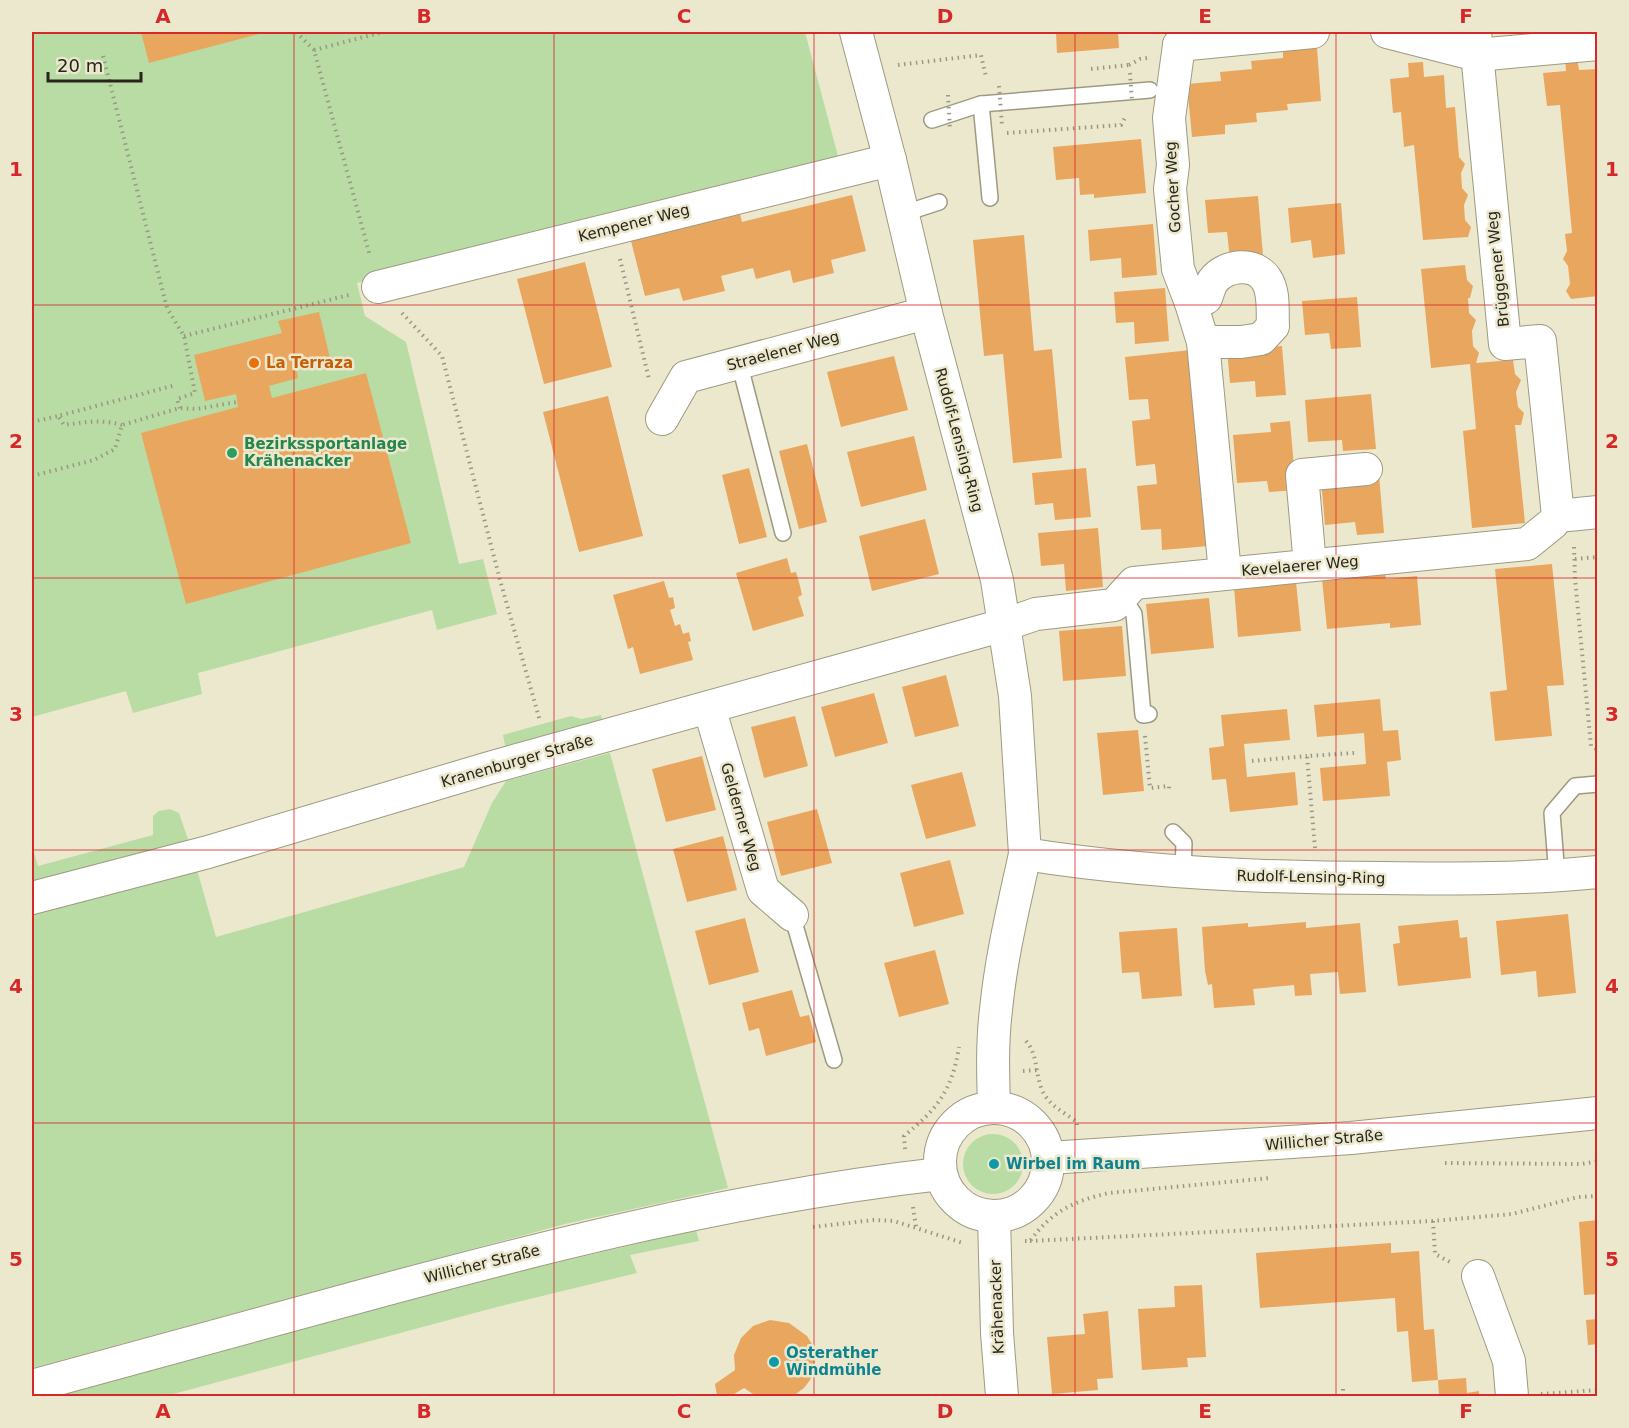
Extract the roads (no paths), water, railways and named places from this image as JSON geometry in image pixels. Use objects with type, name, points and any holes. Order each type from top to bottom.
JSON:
[{"type":"street","name":"Rudolf-Lensing-Ring","points":[[856,32],[890,160],[926,313],[997,580],[1015,696],[1025,854],[1011,916],[996,1007],[994,1107]]},
{"type":"street","points":[[1160,64],[1313,32]]},
{"type":"street","points":[[1387,32],[1476,43],[1598,44]]},
{"type":"street","name":"Brüggener Weg","points":[[1476,43],[1505,344],[1540,341],[1566,529]]},
{"type":"street","name":"Gocher Weg","points":[[1160,64],[1169,118],[1173,165],[1170,189],[1178,269],[1203,342],[1225,573]]},
{"type":"street","name":"Kempener Weg","points":[[378,288],[890,160]]},
{"type":"street","points":[[1191,303],[1206,298],[1214,280],[1229,269],[1241,267],[1256,268],[1266,279],[1272,291],[1273,326],[1261,339],[1241,342],[1203,342]]},
{"type":"street","name":"Straelener Weg","points":[[662,419],[686,377],[926,313]]},
{"type":"street","points":[[1310,565],[1302,475],[1366,469]]},
{"type":"street","points":[[1566,529],[1598,512]]},
{"type":"street","name":"Kevelaerer Weg","points":[[1004,625],[1036,614],[1114,604],[1134,583],[1527,544],[1553,523],[1566,529]]},
{"type":"street","name":"Kranenburger Straße","points":[[32,898],[208,852],[489,768],[1004,625]]},
{"type":"street","name":"Gelderner Weg","points":[[709,707],[763,890],[792,915]]},
{"type":"street","name":"Rudolf-Lensing-Ring","points":[[1025,854],[1092,865],[1317,878],[1450,879],[1557,876],[1598,872]]},
{"type":"street","points":[[994,1107],[1014,1111],[1032,1122],[1043,1138],[1049,1158],[1046,1180],[1034,1199],[995,1229],[960,1204],[947,1191],[940,1174],[940,1154],[946,1136],[958,1121],[975,1111],[994,1107]]},
{"type":"street","name":"Willicher Straße","points":[[1049,1158],[1339,1139],[1598,1113]]},
{"type":"street","name":"Willicher Straße","points":[[32,1386],[485,1262],[619,1230],[837,1187],[940,1174]]},
{"type":"street","name":"Krähenacker","points":[[995,1229],[1002,1396]]},
{"type":"street","points":[[1478,1276],[1523,1396]]},
{"type":"lane","points":[[932,120],[981,104],[1160,64]]},
{"type":"lane","points":[[981,104],[990,198]]},
{"type":"lane","points":[[902,214],[939,202]]},
{"type":"lane","points":[[739,362],[783,533]]},
{"type":"lane","points":[[1122,596],[1134,614],[1146,714]]},
{"type":"lane","points":[[1557,876],[1548,810],[1575,786],[1598,784]]},
{"type":"lane","points":[[1173,832],[1184,843],[1183,872]]},
{"type":"lane","points":[[792,915],[834,1060]]},
{"type":"place","name":"La Terraza","points":[[254,363]]},
{"type":"place","name":"Bezirkssportanlage Krähenacker","points":[[232,453]]},
{"type":"place","name":"Wirbel im Raum","points":[[994,1164]]},
{"type":"place","name":"Osterather Windmühle","points":[[774,1362]]}]
